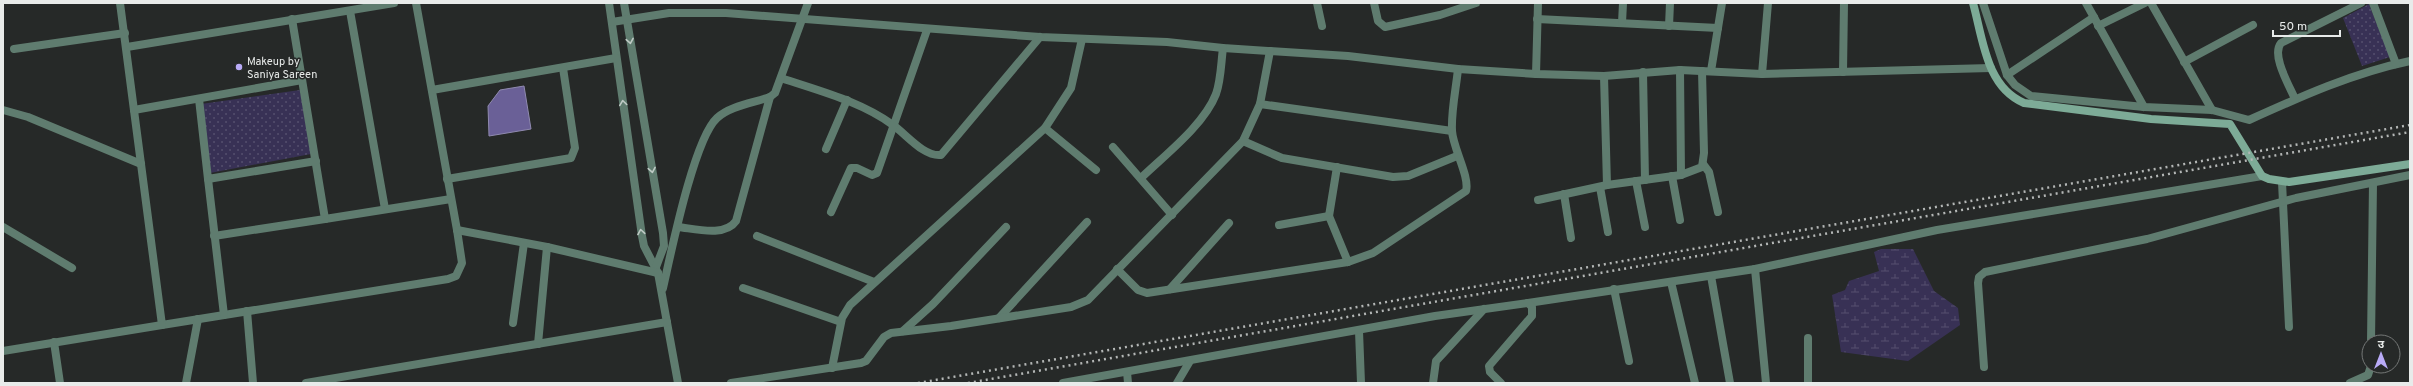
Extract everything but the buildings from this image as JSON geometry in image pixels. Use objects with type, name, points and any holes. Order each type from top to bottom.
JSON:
[{"type":"main road","points":[[1973,3],[1996,82],[2007,94],[2024,104],[2151,119],[2230,124],[2262,176],[2282,182],[2410,164]]},
{"type":"street","points":[[120,3],[127,47],[162,324]]},
{"type":"street","points":[[127,47],[394,3]]},
{"type":"street","points":[[3,351],[162,324],[448,279],[456,276],[462,263],[416,3]]},
{"type":"street","points":[[609,3],[642,236],[644,246],[657,270],[678,383]]},
{"type":"street","points":[[624,3],[664,234],[664,246],[657,270]]},
{"type":"street","points":[[662,291],[701,144],[712,123],[724,113],[734,108],[770,97],[777,91],[808,3]]},
{"type":"street","points":[[1316,3],[1322,26]]},
{"type":"street","points":[[1374,3],[1378,21],[1385,27],[1440,15],[1476,3]]},
{"type":"street","points":[[1536,74],[1538,3]]},
{"type":"street","points":[[1622,23],[1623,3]]},
{"type":"street","points":[[1669,26],[1670,3]]},
{"type":"street","points":[[1711,71],[1722,3]]},
{"type":"street","points":[[1762,74],[1768,3]]},
{"type":"street","points":[[1843,72],[1844,3]]},
{"type":"street","points":[[1983,3],[2007,75],[2015,85],[2032,96],[2144,107],[2212,110],[2249,120],[2295,99],[2350,77],[2410,61]]},
{"type":"street","points":[[2086,3],[2144,107]]},
{"type":"street","points":[[2098,26],[2145,3]]},
{"type":"street","points":[[2151,3],[2212,110]]},
{"type":"street","points":[[2295,99],[2277,56],[2278,47],[2281,43],[2361,3]]},
{"type":"street","points":[[2373,3],[2396,64]]},
{"type":"street","points":[[350,11],[385,209]]},
{"type":"street","points":[[612,22],[626,18],[669,13],[726,13],[802,18],[927,30],[1040,37],[1167,42],[1223,48],[1348,56],[1458,69],[1536,74],[1604,76],[1680,70],[1762,74],[1991,68]]},
{"type":"street","points":[[2007,75],[2094,17]]},
{"type":"street","points":[[292,19],[325,219]]},
{"type":"street","points":[[1537,19],[1718,28]]},
{"type":"street","points":[[2184,62],[2253,25]]},
{"type":"street","points":[[830,212],[851,168],[857,168],[872,175],[877,173],[927,30]]},
{"type":"street","points":[[14,49],[125,34]]},
{"type":"street","points":[[781,78],[847,100],[893,125],[928,153],[941,155],[1040,37]]},
{"type":"street","points":[[832,368],[841,322],[850,305],[1045,128],[1071,88],[1082,39]]},
{"type":"street","points":[[1141,178],[1186,135],[1212,100],[1219,81],[1223,48]]},
{"type":"street","points":[[731,383],[864,362],[884,337],[902,331],[1071,307],[1082,303],[1097,291],[1243,140],[1260,104],[1270,50]]},
{"type":"street","points":[[432,90],[616,58]]},
{"type":"street","points":[[447,180],[571,158],[575,148],[563,68]]},
{"type":"street","points":[[1117,269],[1138,290],[1143,292],[1348,262],[1373,253],[1466,191],[1467,183],[1457,156],[1452,131],[1458,69]]},
{"type":"street","points":[[1680,70],[1676,175],[1680,220]]},
{"type":"street","points":[[1702,71],[1703,164],[1709,172],[1718,212]]},
{"type":"street","points":[[1643,72],[1645,180]]},
{"type":"street","points":[[1604,76],[1604,186],[1608,232]]},
{"type":"street","points":[[134,110],[302,80]]},
{"type":"street","points":[[678,227],[724,230],[732,226],[736,221],[770,97]]},
{"type":"street","points":[[198,99],[224,315]]},
{"type":"street","points":[[826,149],[847,100]]},
{"type":"street","points":[[1260,104],[1452,131]]},
{"type":"street","points":[[3,110],[28,117],[141,164]]},
{"type":"street","points":[[1045,128],[1096,170]]},
{"type":"street","points":[[1243,140],[1282,158],[1401,178],[1457,156]]},
{"type":"street","points":[[1113,147],[1172,215]]},
{"type":"street","points":[[208,180],[316,161]]},
{"type":"street","points":[[1538,200],[1604,186],[1676,175],[1698,170],[1703,164]]},
{"type":"street","points":[[1337,167],[1329,216],[1348,262]]},
{"type":"street","points":[[1984,367],[1978,283],[1979,277],[1985,272],[2147,239],[2284,201],[2410,175]]},
{"type":"street","points":[[1063,383],[1484,309],[1755,269],[1937,230],[2262,176]]},
{"type":"street","points":[[1636,181],[1645,227]]},
{"type":"street","points":[[2282,182],[2289,327]]},
{"type":"street","points":[[2371,334],[2373,183]]},
{"type":"street","points":[[1564,194],[1571,238]]},
{"type":"street","points":[[214,236],[451,199]]},
{"type":"street","points":[[1279,225],[1329,216]]},
{"type":"street","points":[[999,318],[1036,275],[1087,222]]},
{"type":"street","points":[[1170,289],[1229,224]]},
{"type":"street","points":[[3,227],[72,268]]},
{"type":"street","points":[[902,331],[933,304],[1006,227]]},
{"type":"street","points":[[457,230],[657,270]]},
{"type":"street","points":[[757,236],[787,245],[874,282]]},
{"type":"street","points":[[513,323],[524,243]]},
{"type":"street","points":[[538,344],[547,247]]},
{"type":"street","points":[[1755,269],[1766,383]]},
{"type":"street","points":[[1711,276],[1730,383]]},
{"type":"street","points":[[1671,282],[1695,383]]},
{"type":"street","points":[[743,288],[841,322]]},
{"type":"street","points":[[1614,289],[1629,361]]},
{"type":"street","points":[[1501,383],[1490,372],[1489,366],[1532,316],[1532,307],[1528,303]]},
{"type":"street","points":[[1433,383],[1434,366],[1436,361],[1484,309]]},
{"type":"street","points":[[247,311],[253,383]]},
{"type":"street","points":[[186,383],[198,319]]},
{"type":"street","points":[[306,383],[667,322]]},
{"type":"street","points":[[1358,331],[1360,383]]},
{"type":"street","points":[[1808,338],[1808,383]]},
{"type":"street","points":[[54,342],[60,383]]},
{"type":"street","points":[[1178,383],[1190,361]]},
{"type":"street","points":[[1127,372],[1128,383]]},
{"type":"street","points":[[2350,383],[2368,374]]},
{"type":"green space","points":[[2369,4],[2390,57],[2362,66],[2343,18]]},
{"type":"green space","points":[[300,90],[311,154],[210,173],[201,104]]},
{"type":"green space","points":[[1881,249],[1913,249],[1934,291],[1958,308],[1960,325],[1908,361],[1841,352],[1832,295],[1845,290],[1849,281],[1879,271],[1874,252]]},
{"type":"shaded area","points":[[524,86],[531,129],[489,136],[488,106],[500,90]]},
{"type":"railway","points":[[918,383],[2410,125]]},
{"type":"railway","points":[[968,383],[2410,132]]},
{"type":"place","name":"Makeup by Saniya Sareen","points":[[239,67]]}]
